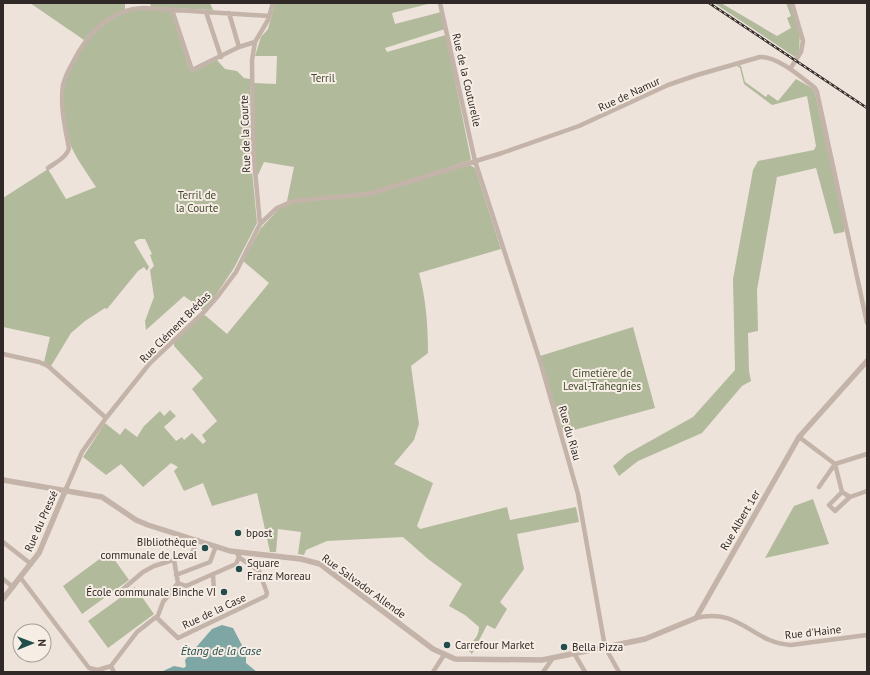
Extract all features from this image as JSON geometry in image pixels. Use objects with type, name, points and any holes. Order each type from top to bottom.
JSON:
[{"type":"street","name":"Rue de la Courte","points":[[260,224],[253,149],[252,60],[255,42],[270,16],[274,3]]},
{"type":"street","name":"Rue de la Couturelle","points":[[440,3],[475,161]]},
{"type":"street","points":[[790,69],[801,52],[803,41],[792,3]]},
{"type":"street","points":[[48,168],[68,152],[69,148],[64,128],[64,84],[85,40],[99,27],[125,11],[144,8],[270,16]]},
{"type":"street","points":[[172,10],[191,69],[196,70],[239,47],[255,42]]},
{"type":"street","points":[[206,12],[221,57]]},
{"type":"street","points":[[229,13],[239,47]]},
{"type":"street","name":"Rue de Namur","points":[[475,161],[579,126],[668,85],[710,70],[764,57],[774,59],[815,88],[818,96],[867,323]]},
{"type":"street","name":"Rue Clément Brédas","points":[[66,489],[82,452],[106,418],[150,363],[204,312],[218,296],[236,272],[260,224],[277,208],[288,203],[369,194],[475,161]]},
{"type":"street","name":"Rue du Riau","points":[[475,161],[541,366],[578,494],[605,647],[619,672]]},
{"type":"street","points":[[3,354],[39,362],[48,366],[67,381],[106,418]]},
{"type":"street","name":"Rue Albert 1er","points":[[696,618],[799,437],[817,415],[867,361]]},
{"type":"street","points":[[799,437],[835,464],[842,492],[850,497]]},
{"type":"street","points":[[819,487],[835,464],[867,454]]},
{"type":"street","name":"Rue Salvador Allende","points":[[3,480],[10,483],[66,489],[102,497],[142,522],[238,554],[301,559],[320,564],[433,649],[456,659],[480,661],[542,660],[605,647]]},
{"type":"street","name":"Rue du Pressé","points":[[3,599],[39,553],[66,489]]},
{"type":"street","points":[[842,492],[829,505],[835,511],[850,497],[867,491]]},
{"type":"street","points":[[123,589],[143,572],[161,563],[174,560],[193,551],[198,540]]},
{"type":"street","points":[[3,542],[31,564]]},
{"type":"street","points":[[176,575],[210,562],[216,546]]},
{"type":"street","points":[[178,583],[186,586],[236,564],[238,554]]},
{"type":"street","name":"Rue de la Case","points":[[157,618],[178,638],[266,596],[267,593],[259,571],[238,554]]},
{"type":"street","points":[[174,560],[178,583]]},
{"type":"street","points":[[213,574],[214,592]]},
{"type":"street","points":[[20,577],[89,668],[98,670],[111,666],[137,632],[157,618],[163,602],[178,583]]},
{"type":"street","points":[[3,579],[13,587]]},
{"type":"street","name":"Rue d'Haine","points":[[696,618],[719,615],[732,619],[774,642],[791,645],[867,635]]},
{"type":"street","points":[[605,647],[645,639],[696,618]]},
{"type":"street","points":[[574,653],[585,672]]},
{"type":"street","points":[[433,672],[444,655]]},
{"type":"street","points":[[543,672],[553,658]]},
{"type":"street","points":[[111,666],[114,672]]},
{"type":"green space","points":[[30,3],[125,3],[125,9],[103,22],[84,40]]},
{"type":"green space","points":[[150,3],[210,3],[213,10],[151,7]]},
{"type":"green space","name":"Terril","points":[[275,3],[432,3],[392,13],[395,24],[441,12],[445,29],[385,48],[387,52],[446,35],[471,160],[372,192],[287,201],[294,167],[264,162],[257,177],[254,147],[254,83],[276,84],[277,56],[255,56],[261,37],[268,29]]},
{"type":"green space","points":[[714,3],[721,3],[777,36],[791,28],[787,18],[791,16],[786,3],[790,3],[800,32],[799,53],[795,57]]},
{"type":"green space","name":"Terril de la Courte","points":[[142,9],[171,11],[189,68],[192,72],[217,60],[225,69],[237,71],[244,78],[250,79],[250,149],[257,223],[234,268],[214,298],[203,310],[184,296],[146,330],[145,321],[154,297],[150,270],[154,266],[150,255],[152,254],[145,239],[139,239],[134,242],[149,267],[147,271],[144,267],[138,271],[107,309],[105,308],[85,321],[71,333],[51,366],[44,362],[50,337],[3,327],[3,198],[48,169],[66,199],[96,187],[78,159],[68,139],[65,126],[63,98],[66,80],[80,51],[93,35],[109,21],[118,16]]},
{"type":"green space","points":[[737,66],[741,66],[745,82],[766,97],[768,94],[778,101],[796,79],[812,88],[815,93],[845,228],[844,232],[834,234],[816,168],[777,177],[757,290],[758,331],[748,333],[749,371],[751,381],[742,386],[702,433],[638,461],[619,476],[613,466],[627,454],[693,417],[735,370],[733,279],[753,170],[758,161],[814,150],[816,146],[807,96],[772,105],[744,84],[740,68]]},
{"type":"green space","points":[[470,165],[475,168],[501,249],[419,273],[426,313],[428,353],[411,366],[419,424],[414,440],[394,464],[433,483],[417,526],[420,529],[507,507],[510,520],[576,507],[579,522],[517,534],[524,569],[500,602],[507,609],[495,629],[487,625],[472,654],[469,651],[461,649],[475,638],[479,631],[479,627],[465,615],[449,606],[462,584],[428,559],[403,537],[327,541],[306,550],[304,555],[298,554],[301,532],[278,529],[276,552],[270,552],[257,493],[212,506],[203,483],[184,491],[174,471],[178,467],[171,463],[143,487],[121,464],[106,475],[83,457],[105,423],[120,435],[125,428],[137,437],[144,426],[160,411],[164,416],[170,410],[176,416],[164,427],[176,441],[182,437],[184,440],[192,433],[203,444],[206,441],[202,435],[217,421],[192,389],[203,378],[174,346],[174,343],[203,315],[227,334],[269,283],[243,261],[261,228],[279,209],[293,203],[369,195]]},
{"type":"green space","name":"Cimetière de Leval-Trahegnies","points":[[633,327],[655,408],[563,433],[540,356]]},
{"type":"green space","points":[[813,499],[829,544],[765,558],[794,506]]},
{"type":"green space","points":[[109,552],[129,580],[82,614],[63,586]]},
{"type":"green space","points":[[135,587],[154,614],[108,648],[88,621]]},
{"type":"water","name":"Étang de la Case","points":[[222,625],[233,628],[246,653],[246,663],[257,672],[161,672],[174,666],[184,668],[186,666],[185,660],[212,629]]},
{"type":"railway","points":[[709,3],[867,108]]},
{"type":"place","name":"bpost","points":[[238,533]]},
{"type":"place","name":"BIbliothèque communale de Leval","points":[[205,548]]},
{"type":"place","name":"Square Franz Moreau","points":[[239,569]]},
{"type":"place","name":"École communale Binche VI","points":[[224,592]]},
{"type":"place","name":"Carrefour Market","points":[[447,645]]},
{"type":"place","name":"Bella Pizza","points":[[564,647]]}]
